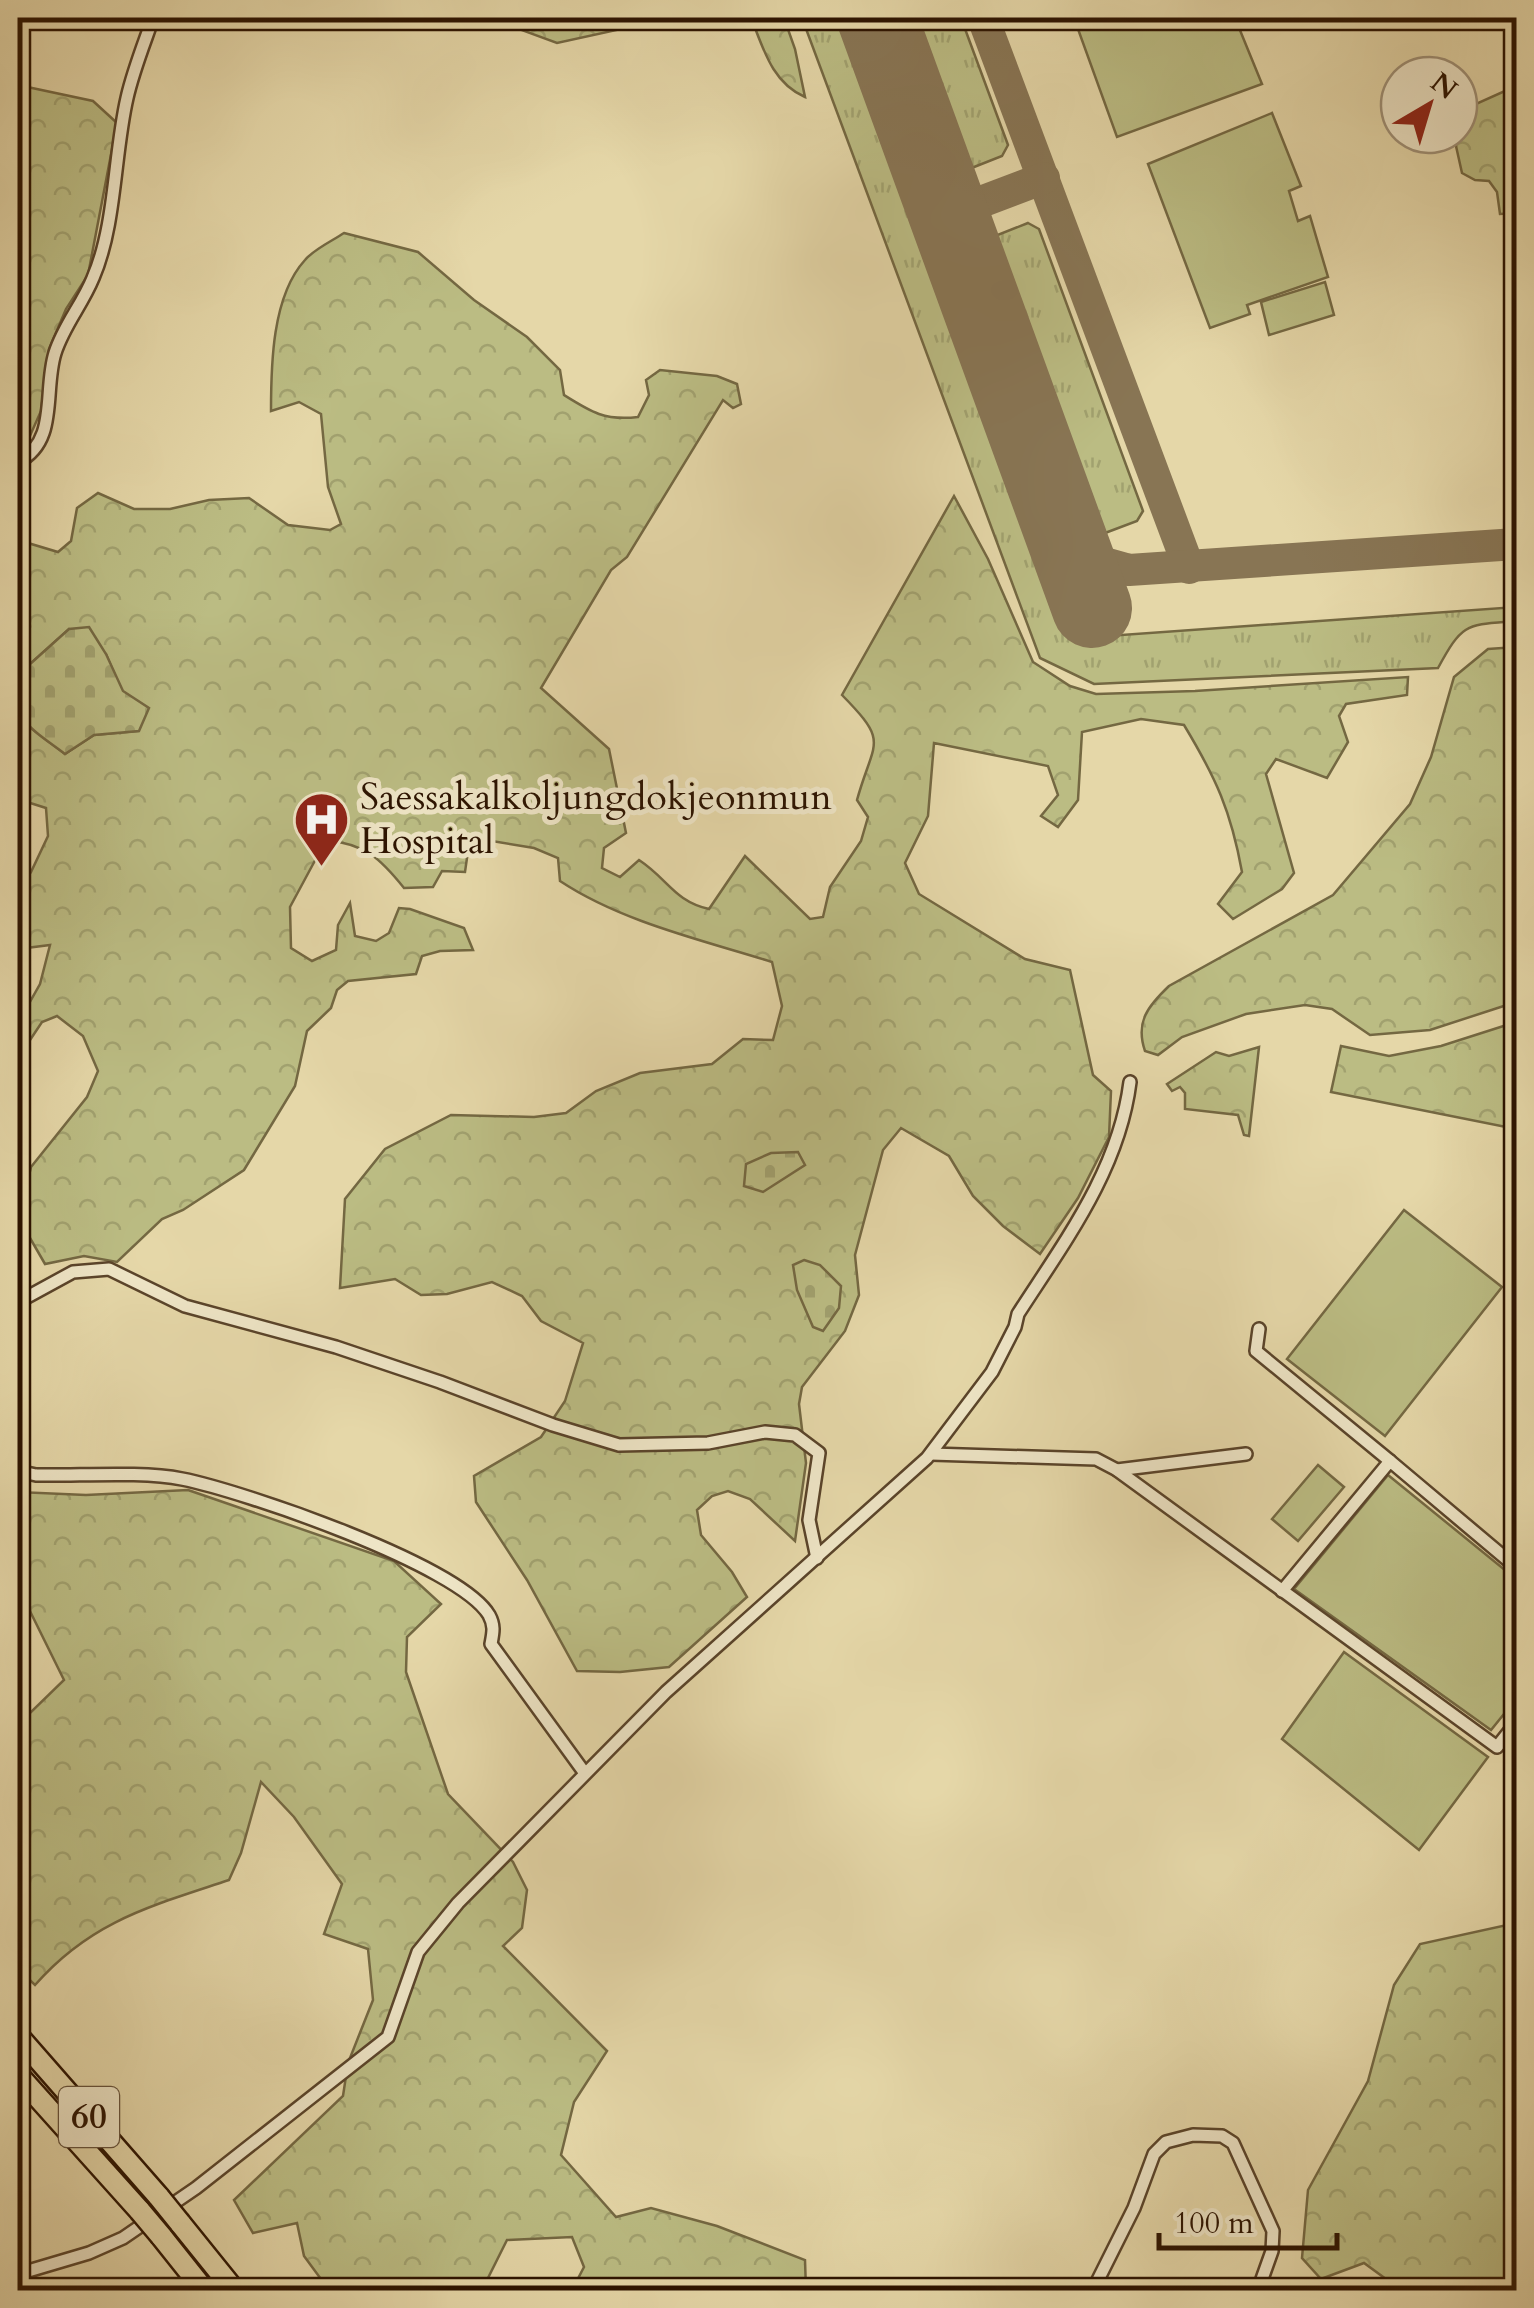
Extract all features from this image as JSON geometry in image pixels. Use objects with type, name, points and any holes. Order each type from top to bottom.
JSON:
[{"type":"highway","name":"60","points":[[18,2036],[160,2198],[234,2290]]},
{"type":"highway","name":"60","points":[[18,2075],[140,2210],[204,2290]]},
{"type":"street","points":[[18,462],[33,454],[46,428],[53,358],[64,328],[94,278],[112,202],[127,97],[152,18]]},
{"type":"street","points":[[18,2274],[89,2253],[123,2238],[196,2188],[388,2037],[418,1952],[458,1903],[666,1692],[930,1454],[992,1372],[1018,1314],[1100,1184],[1123,1130],[1130,1082]]},
{"type":"street","points":[[18,1302],[73,1272],[109,1269],[185,1306],[336,1347],[619,1446],[708,1443],[765,1432],[795,1436],[819,1453],[809,1520],[817,1558]]},
{"type":"street","points":[[1259,1328],[1256,1351],[1516,1566]]},
{"type":"street","points":[[930,1454],[1096,1459],[1117,1470],[1497,1747],[1516,1723]]},
{"type":"street","points":[[1117,1470],[1246,1454]]},
{"type":"street","points":[[1282,1591],[1390,1461]]},
{"type":"street","points":[[18,1471],[36,1475],[177,1478],[237,1492],[396,1553],[464,1591],[487,1612],[494,1627],[491,1644],[584,1772]]},
{"type":"street","points":[[1093,2290],[1134,2208],[1154,2154],[1166,2142],[1193,2135],[1222,2136],[1233,2143],[1273,2231],[1272,2251],[1262,2279],[1268,2290]]},
{"type":"green space","points":[[489,18],[640,18],[635,26],[557,43]]},
{"type":"green space","points":[[754,18],[784,18],[805,97],[777,75]]},
{"type":"green space","points":[[802,18],[848,18],[1080,638],[1516,607],[1516,621],[1468,629],[1460,634],[1438,668],[1094,684],[1040,658]]},
{"type":"green space","points":[[905,18],[961,18],[1008,145],[1002,156],[969,169],[959,163]]},
{"type":"green space","points":[[1074,18],[1235,18],[1262,84],[1117,137]]},
{"type":"green space","points":[[18,85],[93,101],[117,123],[88,275],[66,309],[49,349],[41,411],[25,447],[18,452]]},
{"type":"green space","points":[[1516,86],[1516,213],[1500,214],[1497,192],[1489,181],[1475,180],[1462,173],[1458,155],[1479,155],[1479,103]]},
{"type":"green space","points":[[1272,113],[1301,186],[1289,191],[1298,221],[1310,216],[1328,277],[1247,305],[1250,314],[1210,328],[1148,164]]},
{"type":"green space","points":[[1028,223],[1039,229],[1143,511],[1137,521],[1105,533],[1093,525],[990,245],[995,236]]},
{"type":"green space","points":[[344,233],[418,252],[474,300],[527,337],[560,370],[564,395],[599,414],[638,417],[649,395],[646,380],[660,370],[717,376],[737,384],[741,404],[733,408],[723,400],[627,557],[611,570],[541,688],[609,749],[626,833],[604,848],[602,868],[620,877],[639,860],[687,901],[709,909],[745,856],[810,919],[823,917],[830,887],[861,841],[868,817],[857,800],[874,743],[867,724],[842,695],[954,496],[988,559],[1033,662],[1070,686],[1096,694],[1408,677],[1407,695],[1346,704],[1339,716],[1348,742],[1327,778],[1276,759],[1266,774],[1294,873],[1282,889],[1233,919],[1218,904],[1242,872],[1233,831],[1214,779],[1184,725],[1141,719],[1082,732],[1078,800],[1058,827],[1041,816],[1058,795],[1048,766],[934,743],[928,816],[905,863],[919,894],[1025,959],[1070,970],[1093,1075],[1111,1091],[1109,1137],[1078,1198],[1040,1254],[1003,1226],[973,1196],[949,1156],[901,1128],[883,1150],[855,1255],[859,1295],[845,1331],[802,1387],[799,1404],[806,1463],[795,1541],[750,1499],[728,1491],[712,1496],[697,1510],[701,1535],[747,1597],[669,1667],[577,1671],[527,1580],[476,1502],[474,1476],[541,1437],[565,1401],[583,1343],[541,1321],[522,1296],[492,1282],[447,1294],[421,1295],[395,1279],[340,1288],[345,1199],[385,1149],[451,1115],[534,1117],[566,1113],[596,1091],[640,1073],[712,1064],[743,1039],[773,1040],[782,1006],[772,962],[609,908],[560,881],[558,858],[534,848],[492,841],[468,851],[465,872],[442,871],[433,887],[404,888],[371,854],[326,840],[290,907],[291,948],[312,961],[336,950],[338,925],[350,903],[355,936],[376,941],[389,933],[399,908],[410,909],[464,928],[473,950],[422,956],[416,974],[348,981],[337,990],[331,1008],[307,1031],[295,1086],[244,1170],[183,1210],[162,1219],[117,1262],[84,1256],[45,1264],[19,1219],[31,1167],[87,1097],[98,1071],[83,1036],[57,1016],[42,1022],[18,1058],[18,1023],[40,984],[50,945],[18,949],[18,890],[48,836],[46,808],[24,801],[18,811],[18,786],[25,778],[18,745],[18,711],[24,723],[65,754],[94,735],[138,731],[106,654],[69,629],[19,674],[18,680],[18,644],[30,627],[28,602],[18,595],[18,540],[58,552],[71,541],[77,508],[98,493],[134,509],[170,509],[209,500],[249,498],[288,525],[330,530],[341,524],[328,487],[321,414],[299,402],[271,411],[271,393],[273,352],[286,292],[309,256]]},
{"type":"green space","points":[[1325,282],[1334,315],[1269,335],[1261,302]]},
{"type":"green space","points":[[89,627],[123,691],[149,708],[139,731],[94,735],[65,754],[26,722],[18,703],[19,674],[69,629]]},
{"type":"green space","points":[[1516,647],[1516,1002],[1430,1030],[1370,1035],[1332,1009],[1305,1005],[1246,1014],[1182,1037],[1158,1055],[1145,1051],[1145,1015],[1169,986],[1333,895],[1410,804],[1431,757],[1454,677],[1488,649]]},
{"type":"green space","points":[[1516,1022],[1516,1129],[1331,1092],[1341,1046],[1389,1056],[1441,1046]]},
{"type":"green space","points":[[1259,1047],[1249,1136],[1244,1135],[1238,1115],[1185,1109],[1185,1093],[1180,1087],[1172,1091],[1167,1084],[1216,1052],[1229,1056]]},
{"type":"green space","points":[[798,1152],[805,1165],[763,1192],[744,1186],[746,1164],[771,1153]]},
{"type":"green space","points":[[1404,1210],[1502,1287],[1385,1436],[1287,1359]]},
{"type":"green space","points":[[804,1260],[820,1265],[841,1286],[839,1308],[823,1331],[813,1327],[797,1290],[793,1265]]},
{"type":"green space","points":[[1318,1465],[1344,1487],[1298,1541],[1272,1519]]},
{"type":"green space","points":[[1388,1475],[1516,1579],[1516,1699],[1491,1730],[1294,1589]]},
{"type":"green space","points":[[188,1490],[394,1561],[441,1604],[407,1637],[406,1672],[448,1794],[513,1862],[527,1890],[522,1928],[503,1946],[607,2051],[574,2102],[561,2155],[616,2217],[651,2208],[717,2226],[805,2260],[806,2290],[572,2290],[584,2267],[572,2237],[507,2240],[482,2290],[329,2290],[304,2256],[297,2223],[253,2233],[234,2200],[343,2096],[348,2063],[373,2000],[368,1949],[324,1934],[342,1884],[294,1817],[261,1782],[241,1853],[229,1880],[124,1918],[78,1945],[35,1985],[18,1969],[18,1716],[26,1717],[64,1680],[22,1595],[18,1595],[18,1492],[86,1495]]},
{"type":"green space","points":[[1344,1652],[1488,1757],[1419,1850],[1282,1739]]},
{"type":"green space","points":[[1516,1923],[1516,2290],[1401,2290],[1364,2263],[1321,2279],[1302,2258],[1308,2190],[1368,2081],[1394,1985],[1420,1944]]},
{"type":"taxiway","points":[[983,18],[1189,568]]},
{"type":"taxiway","points":[[949,214],[1044,178]]},
{"type":"taxiway","points":[[1072,554],[1129,570],[1516,544]]},
{"type":"runway","points":[[877,18],[1092,608]]},
{"type":"place","name":"Saessakalkoljungdokjeonmun Hospital","points":[[321,868]]}]
